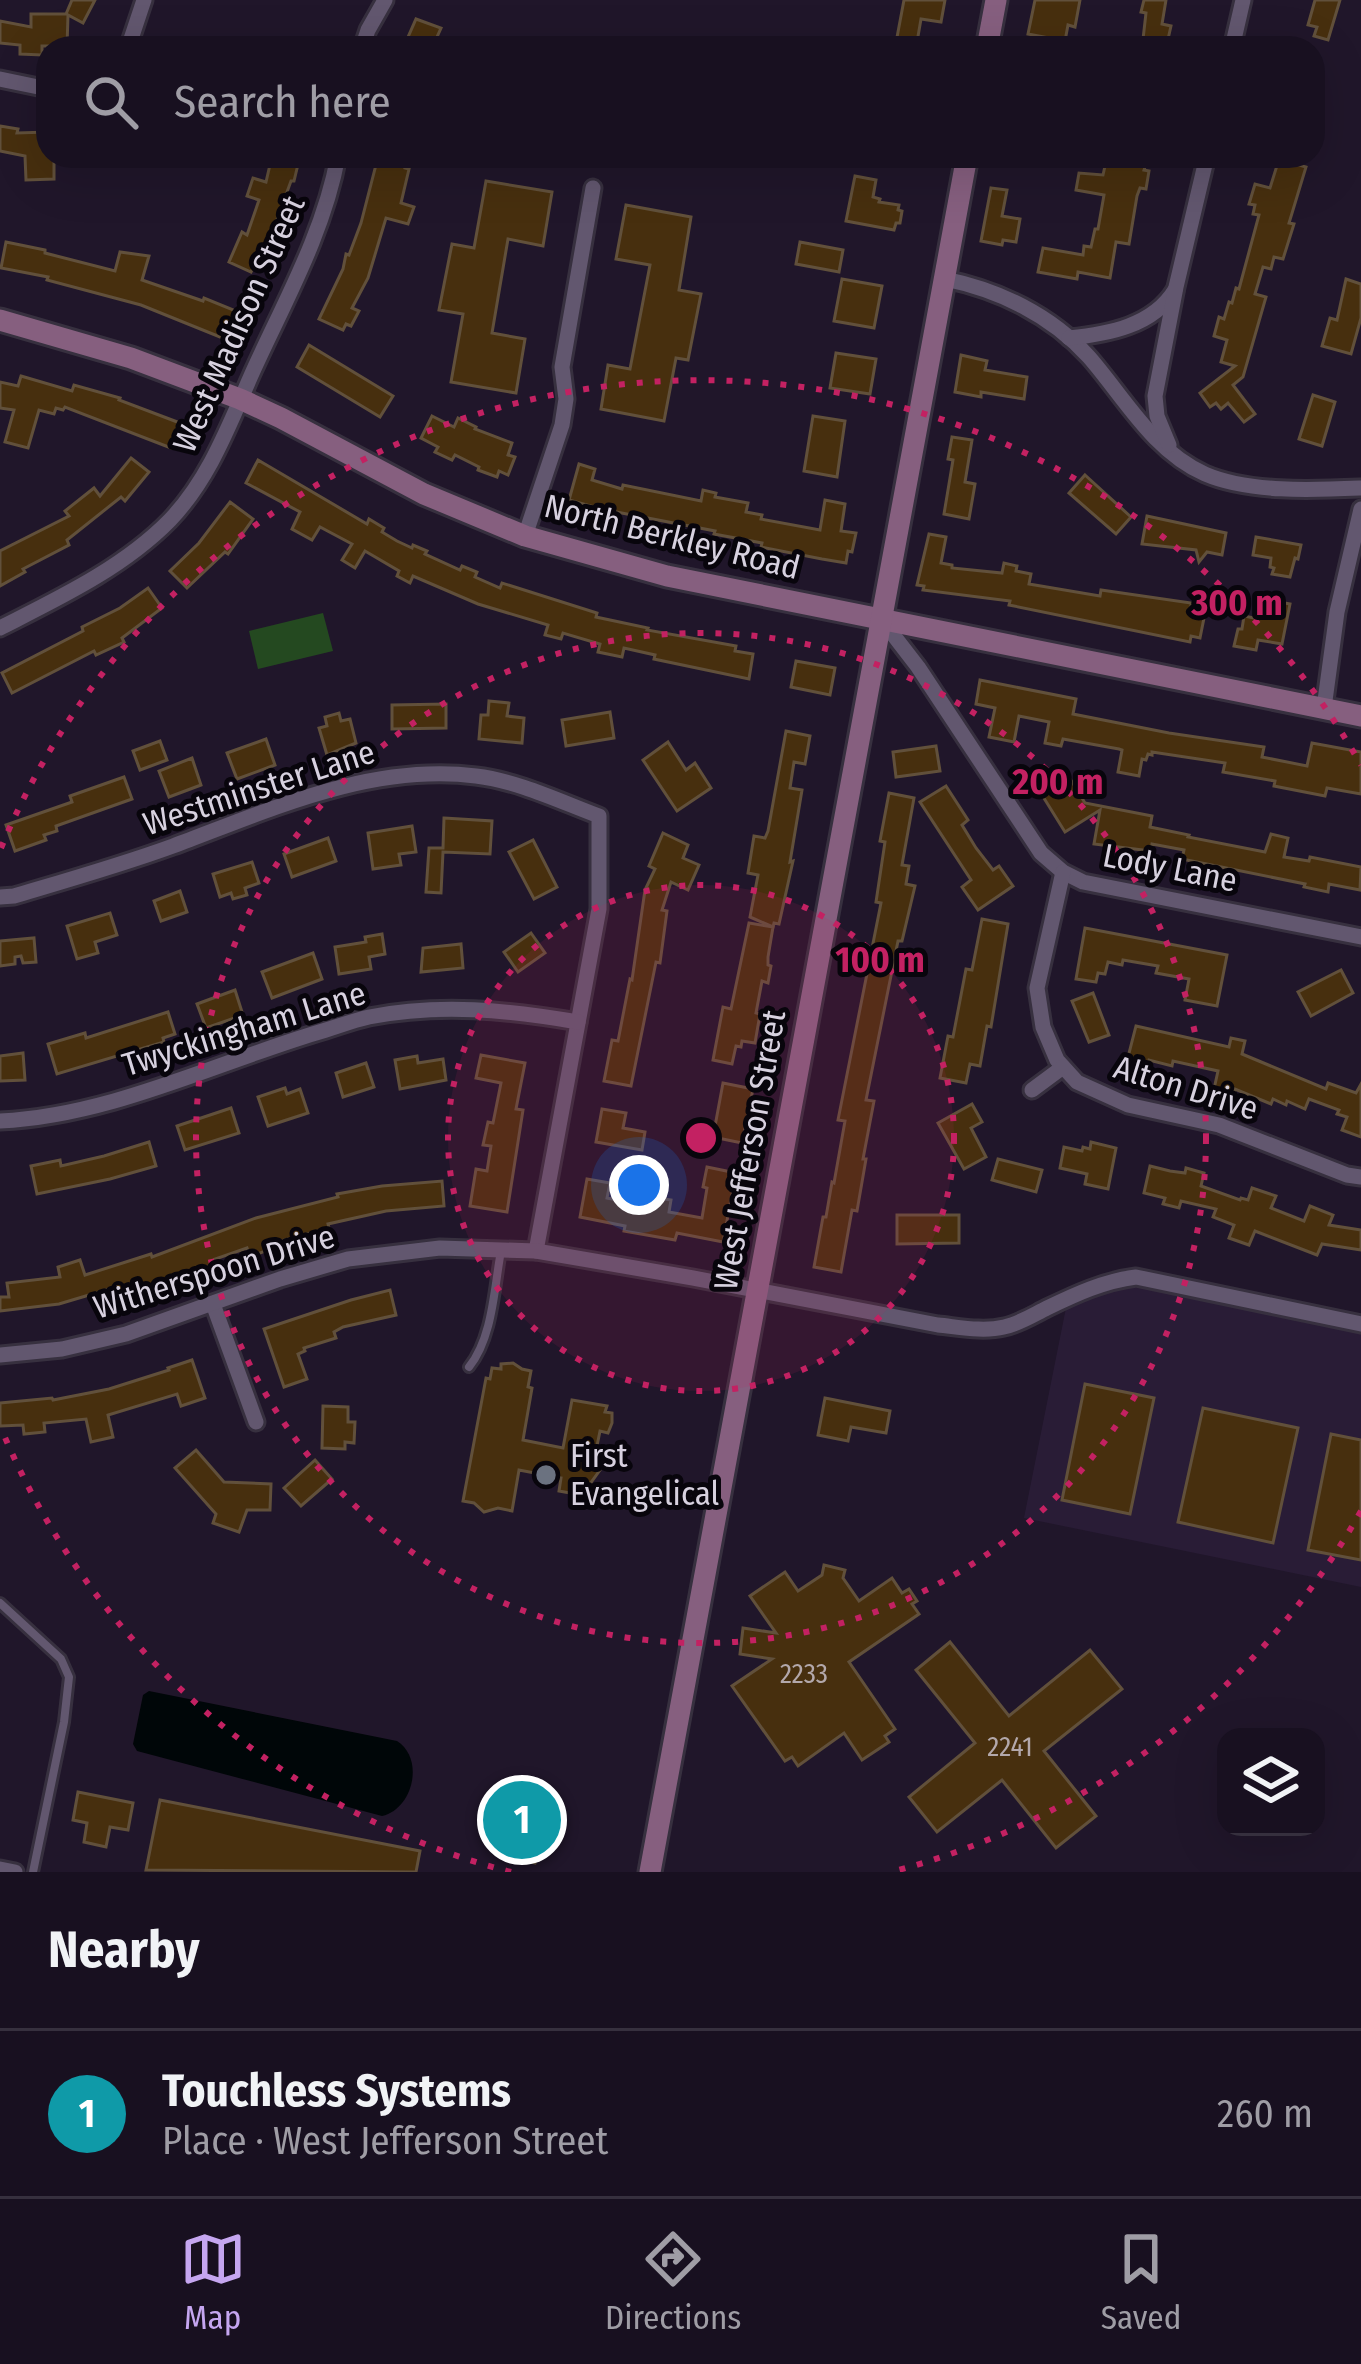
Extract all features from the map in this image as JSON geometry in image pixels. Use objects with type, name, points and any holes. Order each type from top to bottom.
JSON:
[{"type":"street","points":[[132,36],[144,0]]},
{"type":"street","points":[[366,36],[385,0]]},
{"type":"street","points":[[989,36],[996,0]]},
{"type":"street","points":[[1235,36],[1243,0]]},
{"type":"street","points":[[0,79],[36,86]]},
{"type":"street","name":"West Madison Street","points":[[0,628],[64,596],[136,551],[197,488],[321,224],[335,168]]},
{"type":"street","name":"West Jefferson Street","points":[[650,1872],[966,168]]},
{"type":"street","points":[[1173,452],[1157,416],[1156,396],[1204,168]]},
{"type":"street","points":[[525,536],[562,425],[566,399],[562,367],[593,188]]},
{"type":"street","points":[[945,279],[1019,302],[1069,338],[1132,413],[1173,452],[1204,473],[1236,483],[1316,490],[1361,488]]},
{"type":"street","points":[[1069,338],[1128,327],[1148,317],[1176,287]]},
{"type":"street","name":"North Berkley Road","points":[[0,320],[131,358],[240,399],[424,494],[525,536],[667,576],[1361,716]]},
{"type":"street","points":[[1324,708],[1337,612],[1361,508]]},
{"type":"street","name":"Lody Lane","points":[[881,619],[1041,853],[1063,872],[1083,882],[1361,937]]},
{"type":"street","name":"Westminster Lane","points":[[0,897],[130,861],[307,797],[374,779],[473,775],[599,816],[599,909],[536,1251]]},
{"type":"street","name":"Alton Drive","points":[[1063,872],[1037,988],[1043,1027],[1063,1067],[1087,1089],[1129,1105],[1219,1125],[1361,1177]]},
{"type":"street","name":"Twyckingham Lane","points":[[0,1121],[29,1120],[133,1096],[368,1018],[488,1009],[578,1022]]},
{"type":"street","points":[[1032,1090],[1063,1067]]},
{"type":"street","name":"Witherspoon Drive","points":[[0,1355],[62,1349],[126,1334],[348,1259],[440,1247],[536,1251],[938,1325],[1010,1326],[1108,1282],[1136,1277],[1361,1324]]},
{"type":"street","points":[[213,1304],[256,1422]]},
{"type":"street","points":[[0,1869],[15,1872]]},
{"type":"lane","points":[[469,1366],[482,1348],[501,1250]]},
{"type":"lane","points":[[0,1603],[61,1659],[69,1677],[33,1872]]},
{"type":"shaded area","points":[[1136,1277],[1361,1324],[1361,1587],[1024,1518],[1068,1298]]},
{"type":"shaded area","points":[[149,1691],[397,1741],[411,1759],[408,1794],[393,1812],[382,1816],[137,1751],[133,1744],[143,1695]]},
{"type":"green space","points":[[323,613],[333,651],[258,669],[249,631]]},
{"type":"building","points":[[72,0],[95,0],[83,23],[68,15],[67,36],[36,36],[36,55],[20,54],[20,45],[0,43],[0,21],[31,27],[31,14],[66,14]]},
{"type":"building","points":[[904,0],[945,0],[941,22],[921,19],[918,36],[897,36]]},
{"type":"building","points":[[1035,0],[1080,0],[1075,27],[1068,25],[1066,36],[1028,34]]},
{"type":"building","points":[[1144,0],[1166,0],[1162,24],[1171,26],[1169,36],[1143,36],[1146,13],[1141,12]]},
{"type":"building","points":[[1315,0],[1340,0],[1328,40],[1314,36],[1317,27],[1308,25]]},
{"type":"building","points":[[416,19],[441,28],[437,36],[409,36]]},
{"type":"building","points":[[0,126],[18,129],[17,133],[36,132],[36,168],[54,168],[54,179],[26,180],[25,156],[0,151]]},
{"type":"building","points":[[269,168],[297,168],[251,272],[229,262],[242,232],[247,235],[259,200],[247,196],[253,178],[266,182]]},
{"type":"building","points":[[375,168],[409,169],[401,203],[414,207],[408,224],[386,218],[368,278],[352,308],[359,311],[343,330],[319,319],[361,223]]},
{"type":"building","points":[[1105,168],[1149,171],[1146,189],[1140,188],[1137,196],[1129,244],[1116,242],[1110,278],[1078,272],[1077,279],[1038,272],[1043,248],[1083,255],[1084,246],[1091,247],[1104,195],[1076,190],[1079,173],[1103,175]]},
{"type":"building","points":[[1276,168],[1306,168],[1283,259],[1274,257],[1271,269],[1263,267],[1255,294],[1266,297],[1243,377],[1233,385],[1255,414],[1244,422],[1228,403],[1221,409],[1216,403],[1210,407],[1200,393],[1235,366],[1221,362],[1227,340],[1214,336],[1219,317],[1224,319],[1239,289],[1259,215],[1253,214],[1255,205],[1249,204],[1255,184],[1270,188]]},
{"type":"building","points":[[855,176],[876,180],[873,197],[879,202],[899,205],[900,223],[894,230],[846,221]]},
{"type":"building","points":[[486,181],[552,192],[543,246],[508,239],[492,333],[525,339],[516,393],[451,382],[463,314],[439,310],[452,244],[474,248]]},
{"type":"building","points":[[991,188],[1007,190],[1002,216],[1020,219],[1016,242],[981,241]]},
{"type":"building","points":[[626,205],[691,217],[679,290],[701,294],[688,360],[676,358],[664,421],[601,409],[608,365],[630,369],[650,265],[616,259]]},
{"type":"building","points":[[6,242],[115,271],[120,252],[149,256],[142,280],[236,311],[225,339],[141,305],[1,268]]},
{"type":"building","points":[[800,242],[843,250],[839,272],[796,264]]},
{"type":"building","points":[[842,279],[882,286],[874,328],[834,321]]},
{"type":"building","points":[[1346,279],[1361,284],[1361,318],[1351,354],[1322,346],[1330,318],[1337,320]]},
{"type":"building","points":[[309,345],[393,396],[380,417],[297,367]]},
{"type":"building","points":[[836,353],[876,359],[870,394],[830,388]]},
{"type":"building","points":[[961,355],[987,361],[985,370],[1027,377],[1024,399],[955,392]]},
{"type":"building","points":[[21,376],[120,398],[180,423],[171,448],[65,407],[56,408],[54,414],[39,410],[28,448],[5,442],[14,410],[0,408],[0,382],[18,386]]},
{"type":"building","points":[[1313,395],[1335,402],[1322,446],[1299,439]]},
{"type":"building","points":[[432,416],[454,427],[458,418],[512,443],[508,455],[515,457],[508,475],[499,471],[497,477],[455,455],[452,460],[435,452],[438,447],[421,438]]},
{"type":"building","points":[[813,416],[845,421],[837,477],[804,471]]},
{"type":"building","points":[[952,437],[972,440],[965,482],[975,484],[969,519],[944,514]]},
{"type":"building","points":[[131,458],[149,472],[125,501],[121,497],[67,540],[69,545],[0,586],[0,551],[69,516],[65,511],[94,488],[100,496]]},
{"type":"building","points":[[258,460],[367,524],[369,519],[397,541],[460,570],[462,566],[477,572],[475,577],[500,588],[502,583],[647,630],[736,646],[735,651],[753,654],[749,679],[624,648],[622,657],[598,652],[600,644],[563,633],[561,639],[545,635],[548,625],[478,604],[413,576],[410,583],[365,551],[355,568],[342,560],[352,544],[320,527],[312,540],[292,529],[300,512],[246,483]]},
{"type":"building","points":[[579,464],[595,469],[592,480],[622,489],[623,485],[701,501],[703,490],[748,503],[746,512],[762,515],[761,519],[820,530],[825,500],[845,504],[841,531],[856,533],[852,552],[848,551],[846,563],[822,559],[569,500]]},
{"type":"building","points":[[1085,475],[1131,517],[1116,534],[1069,493]]},
{"type":"building","points":[[230,502],[253,519],[228,554],[187,588],[170,571]]},
{"type":"building","points":[[1147,516],[1226,533],[1222,555],[1207,552],[1199,562],[1196,550],[1142,544]]},
{"type":"building","points":[[929,534],[946,537],[941,563],[952,568],[1002,573],[1004,563],[1031,574],[1029,584],[1100,596],[1101,590],[1191,603],[1202,609],[1200,638],[1191,636],[1190,642],[1009,605],[1010,601],[923,590],[924,586],[917,585]]},
{"type":"building","points":[[1256,537],[1301,545],[1290,577],[1272,574],[1271,558],[1253,555]]},
{"type":"building","points":[[148,588],[162,608],[122,638],[124,642],[96,655],[94,651],[12,693],[2,673],[83,631],[82,627]]},
{"type":"building","points":[[1258,598],[1290,604],[1282,644],[1258,640],[1256,650],[1234,646],[1244,616],[1254,618]]},
{"type":"building","points":[[796,661],[835,668],[830,695],[791,687]]},
{"type":"building","points":[[980,680],[1076,699],[1073,714],[1264,747],[1262,757],[1307,766],[1312,743],[1361,752],[1361,794],[1327,788],[1325,796],[1274,786],[1275,781],[1223,772],[1225,763],[1152,752],[1142,759],[1139,776],[1118,772],[1122,750],[1063,739],[1061,746],[1045,743],[1049,722],[1019,716],[1014,742],[989,737],[995,708],[976,704]]},
{"type":"building","points":[[489,701],[509,703],[507,716],[524,718],[522,743],[479,739],[481,715],[488,715]]},
{"type":"building","points":[[446,704],[446,728],[392,729],[392,705]]},
{"type":"building","points":[[610,712],[614,738],[566,746],[562,720]]},
{"type":"building","points":[[339,713],[341,721],[350,719],[356,743],[327,755],[319,728],[327,726],[325,717]]},
{"type":"building","points":[[786,731],[810,736],[805,764],[794,762],[790,788],[802,790],[793,861],[779,924],[773,927],[750,917],[758,875],[748,873],[754,836],[765,838],[768,831]]},
{"type":"building","points":[[266,739],[275,765],[237,779],[227,753]]},
{"type":"building","points":[[160,741],[167,760],[140,770],[133,751]]},
{"type":"building","points":[[668,742],[686,770],[695,763],[711,788],[677,811],[643,760]]},
{"type":"building","points":[[936,746],[940,771],[896,777],[893,752]]},
{"type":"building","points":[[192,758],[201,785],[169,797],[159,771]]},
{"type":"building","points":[[124,777],[132,799],[56,826],[57,831],[44,835],[46,840],[15,851],[6,825]]},
{"type":"building","points":[[1069,777],[1085,803],[1152,816],[1150,827],[1265,852],[1271,834],[1288,838],[1284,857],[1361,867],[1360,890],[1329,884],[1328,892],[1304,887],[1182,859],[1184,850],[1152,844],[1151,851],[1094,844],[1100,810],[1065,832],[1042,795]]},
{"type":"building","points":[[946,786],[968,820],[962,825],[976,848],[993,870],[999,866],[1013,886],[978,910],[962,887],[971,880],[920,802]]},
{"type":"building","points":[[889,793],[914,798],[902,865],[909,866],[906,884],[915,886],[902,941],[898,941],[866,1100],[874,1101],[866,1159],[841,1272],[814,1267],[834,1183],[845,1121],[838,1120],[881,903],[876,902],[885,842],[880,841]]},
{"type":"building","points":[[444,818],[492,821],[490,854],[443,852],[441,893],[426,892],[429,848],[443,848]]},
{"type":"building","points":[[412,826],[416,852],[399,854],[401,865],[373,869],[368,833]]},
{"type":"building","points":[[663,833],[688,845],[683,858],[699,865],[688,890],[671,882],[662,910],[667,911],[660,963],[656,962],[631,1086],[604,1081],[632,980],[645,890],[655,869],[649,866]]},
{"type":"building","points":[[328,838],[336,861],[292,877],[284,854]]},
{"type":"building","points":[[533,840],[557,887],[534,899],[509,852]]},
{"type":"building","points":[[252,862],[259,883],[245,888],[247,895],[220,897],[213,874]]},
{"type":"building","points":[[180,891],[187,912],[161,921],[154,901]]},
{"type":"building","points":[[110,913],[117,935],[95,942],[98,953],[77,959],[67,926]]},
{"type":"building","points":[[982,919],[1008,924],[991,1027],[987,1026],[980,1066],[970,1064],[966,1083],[940,1078]]},
{"type":"building","points":[[749,923],[773,927],[771,966],[768,983],[762,981],[755,1043],[742,1041],[741,1047],[736,1046],[732,1064],[713,1060],[723,1007],[731,1009]]},
{"type":"building","points":[[1085,928],[1227,955],[1217,1006],[1185,1000],[1189,979],[1156,973],[1158,966],[1108,962],[1105,974],[1098,973],[1096,982],[1076,979]]},
{"type":"building","points":[[531,933],[545,953],[518,972],[504,952]]},
{"type":"building","points":[[382,934],[385,954],[369,957],[371,969],[339,974],[335,947]]},
{"type":"building","points":[[34,938],[36,962],[23,963],[21,956],[15,957],[15,964],[0,966],[0,941]]},
{"type":"building","points":[[461,944],[463,968],[421,972],[423,948]]},
{"type":"building","points":[[313,953],[322,979],[272,998],[262,972]]},
{"type":"building","points":[[1341,970],[1353,993],[1311,1016],[1298,992]]},
{"type":"building","points":[[235,990],[243,1015],[206,1028],[197,1004]]},
{"type":"building","points":[[1093,993],[1109,1035],[1089,1042],[1072,1001]]},
{"type":"building","points":[[168,1012],[175,1034],[163,1038],[164,1042],[57,1074],[48,1044],[85,1033],[86,1038]]},
{"type":"building","points":[[1136,1026],[1229,1047],[1231,1038],[1245,1041],[1242,1054],[1326,1089],[1328,1083],[1356,1093],[1361,1084],[1361,1137],[1342,1130],[1347,1117],[1337,1114],[1339,1110],[1309,1099],[1305,1109],[1287,1101],[1286,1105],[1273,1099],[1271,1104],[1235,1089],[1234,1093],[1214,1089],[1218,1071],[1173,1061],[1172,1066],[1149,1060],[1147,1070],[1126,1065]]},
{"type":"building","points":[[23,1053],[25,1080],[0,1081],[0,1056]]},
{"type":"building","points":[[481,1055],[525,1063],[516,1109],[523,1110],[507,1212],[470,1206],[476,1169],[487,1171],[491,1146],[483,1145],[501,1083],[476,1078]]},
{"type":"building","points":[[417,1056],[418,1063],[443,1059],[446,1080],[400,1089],[395,1060]]},
{"type":"building","points":[[366,1063],[374,1087],[343,1097],[336,1073]]},
{"type":"building","points":[[723,1083],[753,1089],[742,1143],[713,1137]]},
{"type":"building","points":[[285,1088],[287,1094],[300,1089],[308,1113],[268,1126],[258,1097]]},
{"type":"building","points":[[972,1104],[982,1122],[971,1128],[986,1157],[964,1169],[938,1123]]},
{"type":"building","points":[[231,1108],[239,1133],[185,1150],[177,1126]]},
{"type":"building","points":[[602,1109],[626,1113],[623,1128],[645,1132],[642,1150],[596,1142]]},
{"type":"building","points":[[149,1142],[156,1166],[37,1194],[31,1166],[60,1160],[61,1166]]},
{"type":"building","points":[[1091,1142],[1116,1148],[1108,1189],[1085,1184],[1087,1174],[1060,1168],[1064,1147],[1082,1151],[1083,1147],[1090,1149]]},
{"type":"building","points":[[998,1159],[1042,1170],[1036,1192],[992,1180]]},
{"type":"building","points":[[1150,1166],[1204,1173],[1201,1186],[1240,1200],[1248,1200],[1252,1188],[1276,1196],[1271,1208],[1304,1221],[1310,1206],[1333,1215],[1329,1225],[1361,1230],[1361,1250],[1322,1244],[1317,1255],[1255,1231],[1249,1245],[1229,1238],[1234,1225],[1213,1217],[1216,1209],[1181,1201],[1179,1208],[1163,1204],[1165,1198],[1144,1193]]},
{"type":"building","points":[[707,1167],[736,1173],[723,1242],[677,1233],[675,1240],[580,1217],[587,1179],[610,1183],[607,1198],[656,1208],[658,1198],[671,1200],[669,1212],[702,1218]]},
{"type":"building","points":[[442,1181],[444,1206],[386,1211],[328,1224],[329,1228],[266,1245],[268,1250],[250,1257],[247,1248],[119,1298],[116,1287],[59,1304],[0,1311],[0,1297],[9,1297],[7,1283],[60,1277],[58,1267],[80,1260],[85,1275],[337,1194]]},
{"type":"building","points":[[897,1215],[959,1215],[959,1243],[897,1244]]},
{"type":"building","points":[[390,1290],[396,1315],[343,1327],[334,1332],[336,1338],[304,1348],[298,1354],[307,1379],[284,1387],[264,1329]]},
{"type":"building","points":[[192,1360],[205,1398],[181,1406],[177,1394],[108,1415],[113,1437],[91,1442],[86,1419],[44,1423],[45,1432],[24,1434],[23,1425],[0,1426],[0,1403],[53,1400],[109,1389]]},
{"type":"building","points":[[513,1363],[531,1371],[523,1440],[563,1448],[572,1400],[607,1406],[605,1412],[612,1413],[608,1433],[600,1431],[595,1456],[600,1470],[587,1496],[559,1491],[561,1478],[519,1470],[512,1511],[484,1512],[463,1501],[486,1378],[490,1379],[492,1368]]},
{"type":"building","points":[[1085,1384],[1154,1398],[1130,1514],[1062,1500]]},
{"type":"building","points":[[825,1398],[890,1411],[886,1433],[851,1427],[848,1441],[818,1435]]},
{"type":"building","points":[[323,1406],[348,1407],[348,1422],[355,1422],[354,1443],[345,1442],[345,1449],[322,1448]]},
{"type":"building","points":[[1203,1408],[1298,1428],[1273,1543],[1178,1522]]},
{"type":"building","points":[[1331,1434],[1361,1440],[1361,1560],[1308,1550]]},
{"type":"building","points":[[196,1450],[224,1482],[271,1484],[270,1510],[247,1510],[239,1532],[213,1523],[216,1514],[175,1468]]},
{"type":"building","points":[[315,1460],[332,1479],[301,1506],[284,1488]]},
{"type":"building","points":[[824,1565],[845,1570],[843,1578],[859,1601],[892,1578],[902,1593],[909,1589],[919,1614],[849,1662],[895,1729],[885,1736],[889,1742],[862,1760],[844,1733],[798,1766],[792,1757],[785,1761],[732,1686],[772,1659],[740,1654],[743,1628],[776,1633],[750,1596],[785,1572],[798,1591],[822,1575]]},
{"type":"building","points":[[950,1642],[1009,1716],[1090,1650],[1122,1689],[1044,1751],[1096,1816],[1056,1848],[1002,1780],[937,1832],[909,1797],[975,1743],[916,1670]]},
{"type":"building","points":[[521,1780],[544,1784],[535,1863],[499,1856],[507,1815],[514,1817]]},
{"type":"building","points":[[78,1792],[133,1803],[128,1830],[110,1827],[106,1847],[84,1842],[87,1823],[73,1820]]},
{"type":"building","points":[[160,1800],[420,1851],[416,1872],[146,1870]]},
{"type":"place","name":"First Evangelical","points":[[546,1475]]},
{"type":"place","name":"Touchless Systems","points":[[522,1820]]}]
